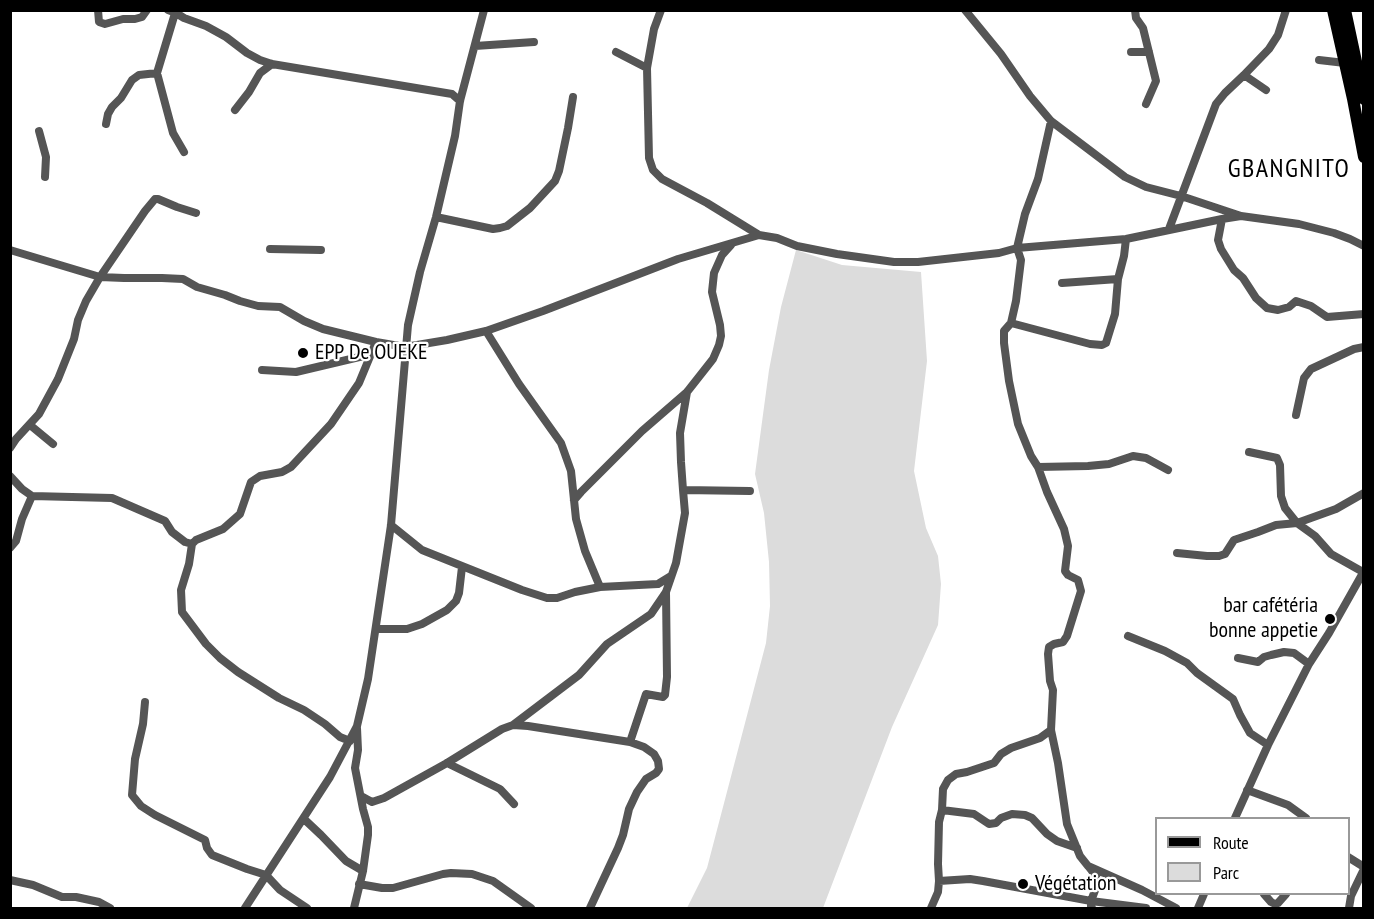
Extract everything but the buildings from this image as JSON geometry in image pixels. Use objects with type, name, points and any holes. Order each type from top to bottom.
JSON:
[{"type":"main road","points":[[1333,10],[1357,55],[1364,157]]},
{"type":"main road","points":[[1345,10],[1351,40],[1357,55],[1364,99]]},
{"type":"street","points":[[98,10],[99,22],[105,24],[142,17],[147,10]]},
{"type":"street","points":[[245,909],[330,777],[357,726],[368,679],[391,525],[408,325],[455,136],[460,101],[484,10]]},
{"type":"street","points":[[661,10],[654,29],[647,68],[650,158],[653,170],[662,178],[759,235]]},
{"type":"street","points":[[965,10],[1051,121],[1125,177],[1146,187],[1241,216],[1299,224],[1334,233],[1364,246]]},
{"type":"street","points":[[1135,10],[1136,18],[1143,28],[1156,81],[1146,104]]},
{"type":"street","points":[[1169,229],[1216,104],[1269,49],[1278,35],[1286,10]]},
{"type":"street","points":[[184,152],[172,133],[157,73],[173,11],[183,18],[206,26],[226,37],[247,53],[272,64],[452,94],[460,101]]},
{"type":"street","points":[[475,46],[534,42]]},
{"type":"street","points":[[616,52],[647,68]]},
{"type":"street","points":[[1131,52],[1149,52]]},
{"type":"street","points":[[1319,60],[1357,55]]},
{"type":"street","points":[[235,110],[260,73],[272,64]]},
{"type":"street","points":[[106,124],[112,107],[121,98],[132,80],[139,75],[157,73]]},
{"type":"street","points":[[1244,75],[1266,90]]},
{"type":"street","points":[[436,217],[493,229],[507,226],[530,208],[555,182],[573,97]]},
{"type":"street","points":[[1051,121],[1038,178],[1025,214],[1017,248],[1021,260],[1016,301],[1011,322],[1004,331],[1004,343],[1018,424],[1064,529],[1068,546],[1065,571],[1078,580],[1081,591],[1067,636],[1063,642],[1049,647],[1048,663],[1053,690],[1051,730],[1059,763],[1067,824],[1080,856],[1096,876],[1097,885],[1092,906]]},
{"type":"street","points":[[39,131],[46,157],[45,177]]},
{"type":"street","points":[[10,448],[39,414],[58,380],[86,302],[100,277],[145,211],[155,199],[196,213]]},
{"type":"street","points":[[10,250],[100,277],[183,279],[197,287],[240,301],[258,306],[280,307],[323,329],[405,347],[486,331],[678,259],[759,235],[837,254],[894,262],[918,262],[999,253],[1017,248],[1126,239],[1241,216]]},
{"type":"street","points":[[1222,219],[1218,240],[1221,249],[1234,270],[1267,308],[1278,310],[1289,307],[1296,301],[1311,306],[1328,317],[1364,314]]},
{"type":"street","points":[[1011,322],[1090,344],[1106,343],[1114,314],[1126,239]]},
{"type":"street","points":[[574,500],[642,431],[687,392],[713,359],[721,336],[712,292],[714,273],[722,255],[733,243]]},
{"type":"street","points":[[270,249],[321,250]]},
{"type":"street","points":[[1062,283],[1118,279]]},
{"type":"street","points":[[486,331],[519,384],[561,443],[571,471],[576,519],[585,551],[600,587]]},
{"type":"street","points":[[350,741],[340,737],[304,710],[279,698],[238,672],[220,658],[206,644],[182,612],[181,590],[192,544],[196,540],[223,529],[240,514],[251,482],[260,476],[282,472],[291,467],[346,403],[359,383],[376,342]]},
{"type":"street","points":[[1296,415],[1304,378],[1311,369],[1354,349],[1364,347]]},
{"type":"street","points":[[262,370],[296,372],[372,354]]},
{"type":"street","points":[[361,796],[372,802],[384,798],[502,729],[513,725],[579,675],[607,644],[651,614],[666,592],[676,563],[685,513],[680,433],[687,392]]},
{"type":"street","points":[[30,425],[53,444]]},
{"type":"street","points":[[1236,817],[1268,745],[1309,664],[1363,571],[1331,554],[1315,536],[1297,523],[1286,508],[1281,496],[1280,465],[1277,458],[1249,452]]},
{"type":"street","points":[[1038,467],[1109,464],[1133,456],[1146,458],[1168,470]]},
{"type":"street","points":[[10,476],[32,496],[112,498],[165,521],[172,532],[185,542],[192,544]]},
{"type":"street","points":[[683,490],[750,491]]},
{"type":"street","points":[[1177,553],[1219,556],[1225,554],[1234,540],[1276,525],[1297,523],[1336,509],[1364,493]]},
{"type":"street","points":[[10,548],[16,541],[32,496]]},
{"type":"street","points":[[391,525],[422,550],[548,598],[557,598],[600,587],[658,584],[671,576]]},
{"type":"street","points":[[376,629],[407,629],[422,624],[453,606],[459,592],[462,567]]},
{"type":"street","points":[[630,742],[646,694],[663,697],[665,695],[667,677],[666,592]]},
{"type":"street","points":[[1128,636],[1187,663],[1233,699],[1250,733],[1268,745]]},
{"type":"street","points":[[1238,658],[1258,662],[1271,655],[1294,652],[1309,664]]},
{"type":"street","points":[[145,702],[143,724],[135,759],[132,795],[141,806],[155,815],[205,840],[212,855],[266,875],[280,891],[307,909]]},
{"type":"street","points":[[513,725],[630,742],[644,747],[654,754],[658,761],[659,768],[656,773],[646,779],[628,809],[623,835],[590,909]]},
{"type":"street","points":[[354,909],[363,871],[368,827],[355,768],[358,750],[357,726]]},
{"type":"street","points":[[931,909],[938,892],[938,831],[943,789],[948,780],[956,774],[994,763],[1006,751],[1040,738],[1051,730]]},
{"type":"street","points":[[447,763],[500,789],[514,804]]},
{"type":"street","points":[[1247,790],[1288,805],[1303,817]]},
{"type":"street","points":[[942,810],[974,814],[989,824],[996,823],[1012,814],[1024,815],[1032,818],[1057,841],[1077,848]]},
{"type":"street","points":[[304,819],[346,861],[363,871]]},
{"type":"street","points":[[1348,909],[1351,896],[1364,868],[1350,858]]},
{"type":"street","points":[[1088,866],[1142,890],[1176,909]]},
{"type":"street","points":[[359,884],[393,888],[443,874],[472,874],[494,881],[531,909]]},
{"type":"street","points":[[10,879],[33,885],[62,897],[76,897],[99,902],[110,909]]},
{"type":"street","points":[[939,881],[983,880],[1092,906],[1104,903],[1146,909]]},
{"type":"street","points":[[1272,906],[1285,895]]},
{"type":"green space","points":[[796,250],[842,265],[921,272],[927,361],[914,471],[926,528],[938,556],[941,584],[938,625],[892,727],[823,908],[687,908],[707,868],[766,643],[770,606],[769,562],[764,513],[755,474],[769,370],[781,307]]},
{"type":"place","name":"EPP De OUEKE","points":[[303,353]]},
{"type":"place","name":"bar cafétéria bonne appetie","points":[[1330,619]]},
{"type":"place","name":"Végétation","points":[[1023,884]]},
{"type":"district","name":"GBANGNITO","points":[[1289,170]]}]
